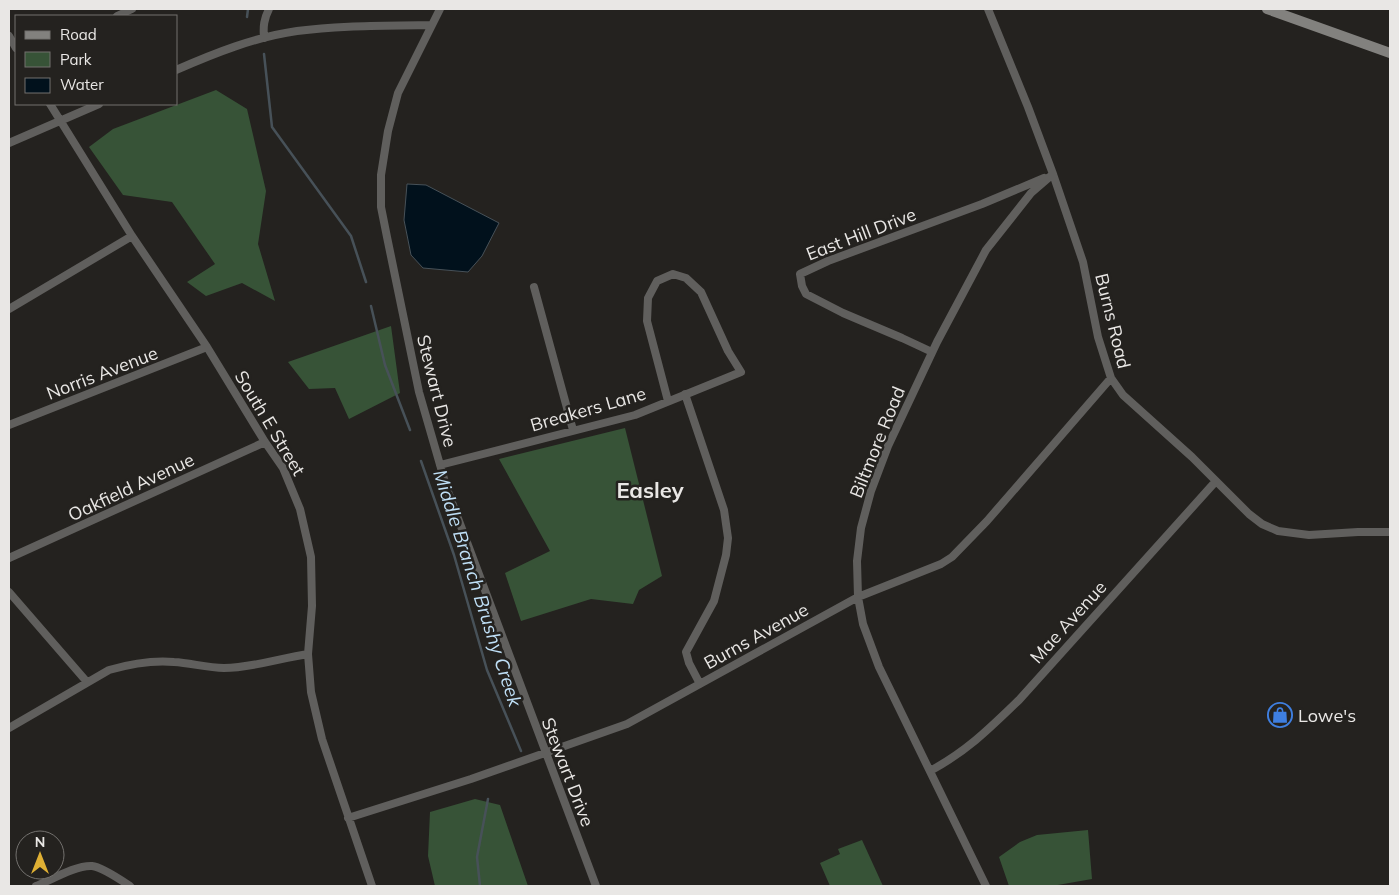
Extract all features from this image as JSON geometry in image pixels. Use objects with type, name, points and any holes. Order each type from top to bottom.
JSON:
[{"type":"main road","points":[[1267,9],[1390,53]]},
{"type":"street","points":[[119,15],[132,9]]},
{"type":"street","points":[[264,38],[264,18],[269,9]]},
{"type":"street","name":"Stewart Drive","points":[[440,9],[398,93],[383,155],[381,207],[419,392],[447,489],[596,886]]},
{"type":"street","name":"Burns Road","points":[[988,9],[1028,106],[1053,174],[1083,262],[1098,337],[1111,378],[1122,395],[1192,457],[1249,514],[1262,524],[1278,531],[1309,535],[1390,532]]},
{"type":"street","points":[[178,69],[218,51],[295,31],[323,28],[431,25]]},
{"type":"street","name":"South E Street","points":[[51,105],[132,236],[207,348],[283,468],[300,509],[307,532],[311,557],[312,606],[308,654],[311,692],[322,739],[372,886]]},
{"type":"street","points":[[9,143],[97,105]]},
{"type":"street","name":"Biltmore Road","points":[[986,886],[879,667],[863,624],[858,597],[857,561],[861,528],[871,491],[888,446],[932,352],[986,250],[1031,193],[1053,174]]},
{"type":"street","name":"East Hill Drive","points":[[932,352],[843,313],[806,294],[802,286],[800,274],[828,261],[1008,194],[1053,174]]},
{"type":"street","points":[[9,310],[132,236]]},
{"type":"street","name":"Breakers Lane","points":[[440,465],[635,414],[668,401],[685,394],[741,372],[728,352],[702,292],[686,278],[673,274],[657,280],[648,298],[647,320],[668,401]]},
{"type":"street","points":[[534,287],[573,430]]},
{"type":"street","name":"Norris Avenue","points":[[9,426],[207,348]]},
{"type":"street","name":"Burns Avenue","points":[[348,818],[452,786],[627,724],[858,597],[941,564],[952,557],[987,521],[1111,378]]},
{"type":"street","points":[[685,394],[721,501],[728,538],[726,555],[714,601],[686,652],[689,663],[700,684]]},
{"type":"street","name":"Oakfield Avenue","points":[[9,558],[265,442]]},
{"type":"street","name":"Mae Avenue","points":[[930,771],[965,750],[985,734],[1216,481]]},
{"type":"street","points":[[9,592],[87,682]]},
{"type":"street","points":[[9,728],[87,682],[109,670],[122,666],[147,662],[173,662],[200,667],[226,668],[308,654]]},
{"type":"street","points":[[36,886],[71,871],[93,866],[117,877],[130,886]]},
{"type":"green space","points":[[216,90],[247,109],[266,191],[258,244],[275,301],[242,283],[206,296],[187,282],[215,264],[172,202],[123,195],[89,147],[113,129]]},
{"type":"green space","points":[[391,326],[400,393],[349,419],[335,388],[309,389],[288,362]]},
{"type":"green space","points":[[625,428],[662,576],[639,590],[633,604],[591,599],[521,621],[505,573],[550,551],[499,459]]},
{"type":"green space","points":[[475,799],[500,805],[528,886],[435,886],[428,856],[430,812]]},
{"type":"green space","points":[[1088,830],[1092,879],[1052,886],[1009,886],[999,857],[1020,842],[1037,835]]},
{"type":"green space","points":[[862,840],[883,886],[830,886],[820,863],[840,854],[838,849]]},
{"type":"water","points":[[407,184],[426,185],[499,223],[482,256],[468,272],[423,268],[411,255],[404,220]]},
{"type":"waterway","name":"Middle Branch Brushy Creek","points":[[247,17],[248,9]]},
{"type":"waterway","name":"Middle Branch Brushy Creek","points":[[264,54],[272,127],[351,236],[366,282]]},
{"type":"waterway","name":"Middle Branch Brushy Creek","points":[[371,306],[385,365],[410,430]]},
{"type":"waterway","name":"Middle Branch Brushy Creek","points":[[421,461],[454,555],[487,670],[521,751]]},
{"type":"waterway","name":"Middle Branch Brushy Creek","points":[[480,886],[477,857],[488,799]]},
{"type":"place","name":"Lowe's","points":[[1280,715]]},
{"type":"district","name":"Easley","points":[[650,490]]}]
